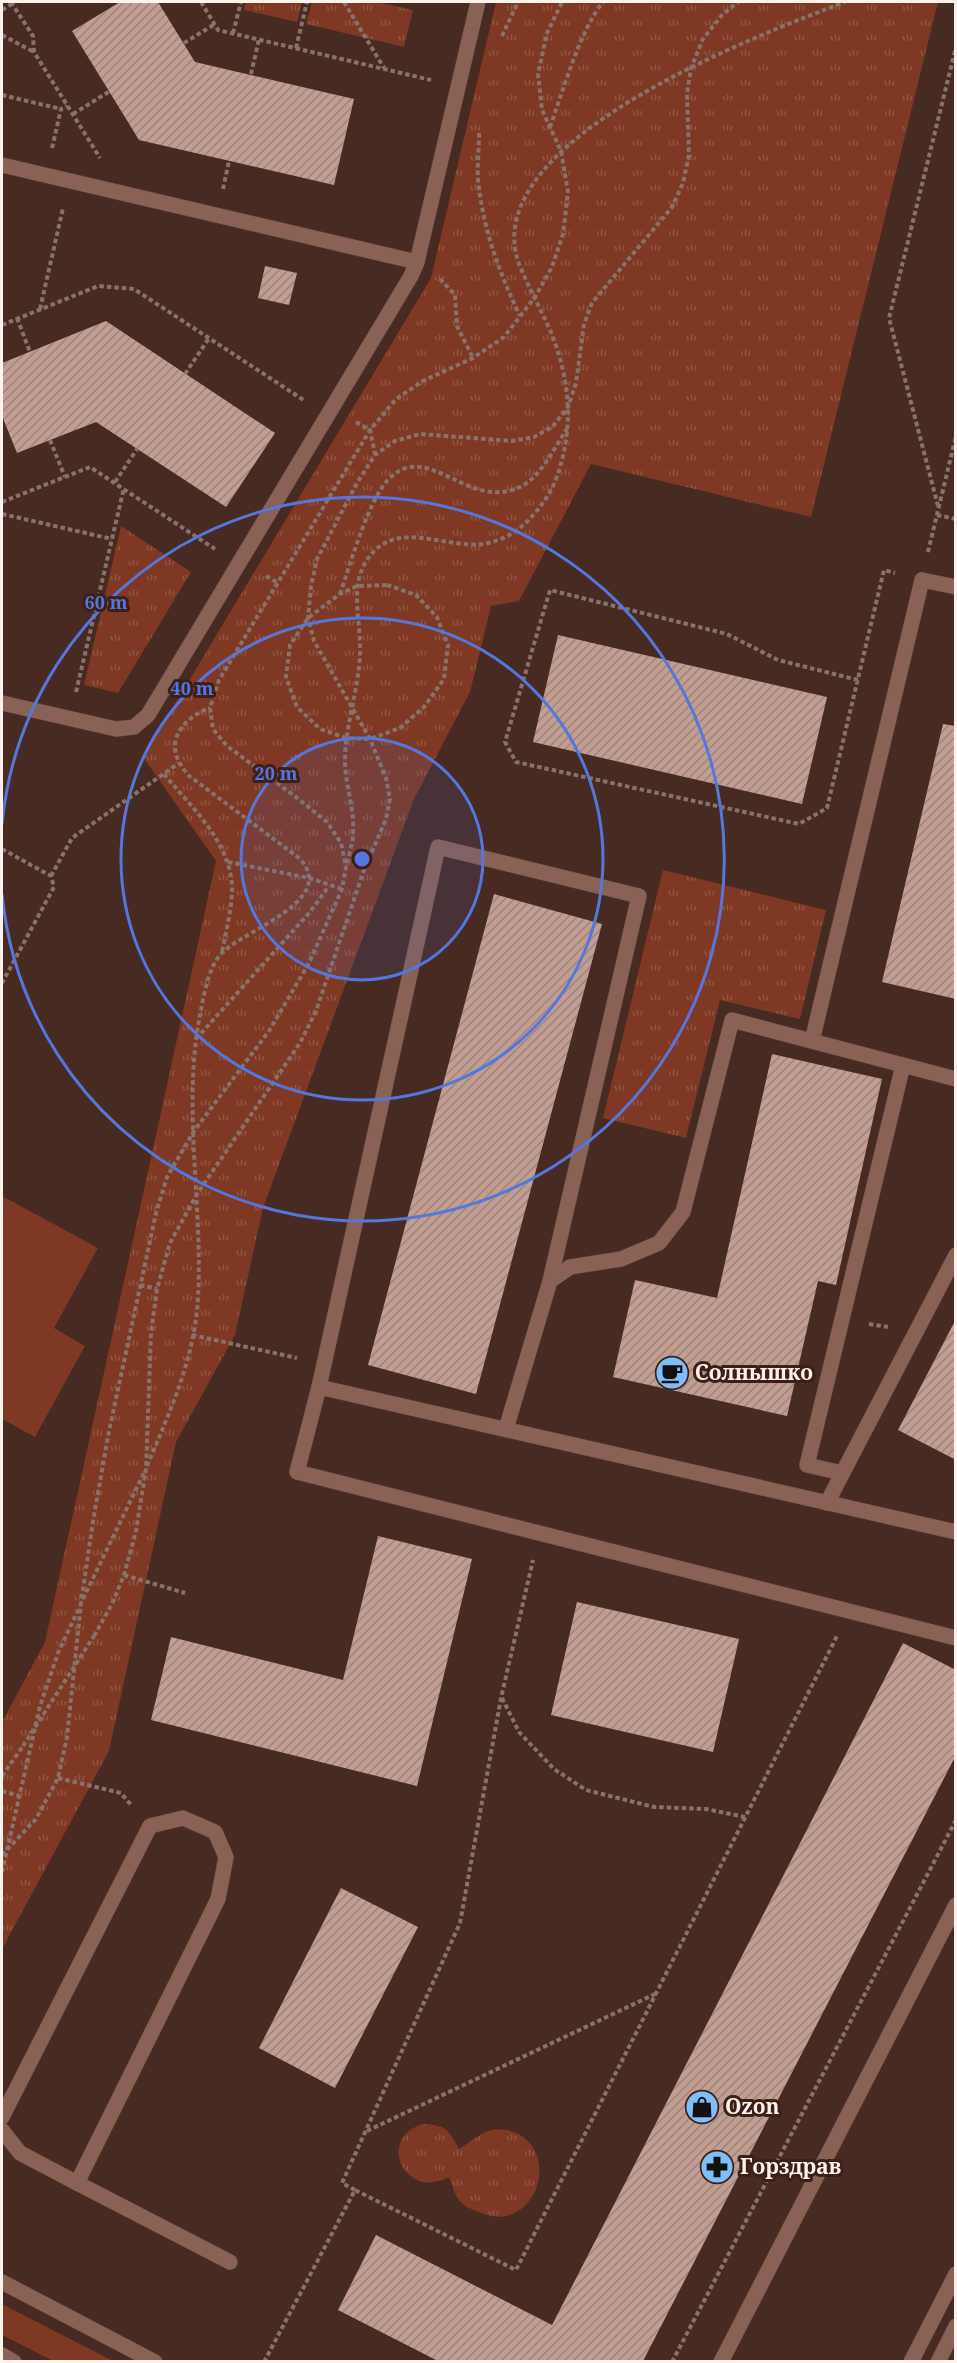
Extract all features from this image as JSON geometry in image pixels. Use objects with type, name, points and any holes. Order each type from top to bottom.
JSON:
[{"type":"street","points":[[2,703],[116,729],[134,727],[148,715],[411,276],[417,262],[478,2]]},
{"type":"street","points":[[2,165],[417,262]]},
{"type":"street","points":[[812,1041],[922,580],[956,587]]},
{"type":"street","points":[[506,1430],[550,1281],[639,896],[438,847],[319,1387],[297,1472],[956,1638]]},
{"type":"street","points":[[550,1281],[570,1267],[621,1259],[659,1243],[683,1212],[732,1020],[956,1079]]},
{"type":"street","points":[[842,1473],[807,1466],[903,1065]]},
{"type":"street","points":[[827,1503],[956,1255]]},
{"type":"street","points":[[319,1387],[956,1532]]},
{"type":"street","points":[[2,2117],[150,1826],[183,1818],[215,1832],[226,1857],[218,1899],[77,2183]]},
{"type":"street","points":[[721,2361],[956,1905]]},
{"type":"street","points":[[2,2130],[20,2153],[230,2262]]},
{"type":"street","points":[[911,2361],[956,2274]]},
{"type":"street","points":[[2,2282],[155,2361]]},
{"type":"street","points":[[938,2361],[956,2326]]},
{"type":"street","points":[[2,2355],[14,2361]]},
{"type":"path","points":[[2,10],[13,2],[33,36],[34,52],[102,160]]},
{"type":"path","points":[[201,2],[219,30],[425,78]]},
{"type":"path","points":[[233,33],[241,2]]},
{"type":"path","points":[[296,48],[307,2]]},
{"type":"path","points":[[344,2],[385,69]]},
{"type":"path","points":[[498,46],[518,2]]},
{"type":"path","points":[[346,867],[341,843],[327,822],[227,746],[213,729],[210,708],[219,680],[370,430],[396,399],[423,381],[473,358],[504,337],[535,297],[552,267],[563,234],[568,192],[561,151],[542,110],[538,74],[547,33],[562,2]]},
{"type":"path","points":[[550,127],[578,51],[603,2]]},
{"type":"path","points":[[2,1776],[94,1636],[112,1604],[124,1575],[136,1531],[146,1469],[151,1333],[157,1288],[170,1243],[197,1194],[300,1043],[316,1011],[364,870],[386,819],[390,799],[386,778],[370,738],[314,640],[308,618],[316,559],[357,483],[375,455],[395,441],[420,434],[512,441],[534,437],[554,426],[568,407],[576,383],[584,324],[592,303],[672,207],[683,183],[689,155],[687,94],[691,68],[703,39],[722,15],[738,2]]},
{"type":"path","points":[[2,1856],[36,1819],[58,1778],[67,1737],[81,1603],[109,1431],[156,1214],[167,1177],[194,1131],[269,1031],[309,963],[342,889],[354,835],[345,763],[346,738],[353,708],[360,653],[357,586],[363,566],[376,548],[392,540],[417,537],[482,544],[506,537],[527,522],[544,503],[554,484],[569,426],[563,366],[518,262],[514,238],[518,212],[532,183],[561,151],[595,124],[643,93],[747,40],[845,2]]},
{"type":"path","points":[[184,43],[215,24]]},
{"type":"path","points":[[2,35],[34,52]]},
{"type":"path","points":[[251,74],[259,39]]},
{"type":"path","points":[[939,507],[890,318],[956,47]]},
{"type":"path","points":[[73,114],[110,91]]},
{"type":"path","points":[[2,95],[61,109]]},
{"type":"path","points":[[50,157],[61,109],[67,105]]},
{"type":"path","points":[[479,131],[478,179],[485,227],[500,273],[520,316]]},
{"type":"path","points":[[221,197],[229,161]]},
{"type":"path","points":[[39,309],[64,206]]},
{"type":"path","points":[[432,271],[455,295],[457,326],[473,358]]},
{"type":"path","points":[[2,324],[98,286],[134,289],[303,400]]},
{"type":"path","points":[[17,318],[30,351]]},
{"type":"path","points":[[185,374],[209,338]]},
{"type":"path","points":[[348,417],[370,430],[375,455]]},
{"type":"path","points":[[340,594],[374,502],[387,481],[402,469],[421,465],[441,472],[475,490],[500,493],[523,485],[539,471],[569,426]]},
{"type":"path","points":[[858,680],[778,660],[727,634],[550,590],[505,742],[516,762],[799,824],[827,808],[858,680],[884,570],[922,580],[956,436]]},
{"type":"path","points":[[50,440],[65,477]]},
{"type":"path","points":[[115,482],[137,449]]},
{"type":"path","points":[[2,502],[90,467],[214,548]]},
{"type":"path","points":[[77,688],[124,488]]},
{"type":"path","points":[[2,514],[112,540]]},
{"type":"path","points":[[937,515],[956,519]]},
{"type":"path","points":[[387,585],[416,595],[437,617],[448,645],[444,679],[424,707],[400,728],[370,738],[346,738],[320,729],[297,707],[285,677],[290,645],[308,618],[340,594],[357,586],[387,585]]},
{"type":"path","points":[[210,708],[198,711],[187,720],[179,733],[174,747],[179,763],[188,775],[298,858],[307,867],[309,878],[306,892],[298,904],[246,935],[222,953]]},
{"type":"path","points":[[2,982],[54,887],[51,876],[72,838],[179,763]]},
{"type":"path","points":[[2,1872],[40,1706],[58,1653],[146,1469],[180,1388],[189,1359],[198,1298],[194,1131],[195,1040],[212,970],[222,953],[230,914],[232,886],[228,862],[220,842],[164,774]]},
{"type":"path","points":[[2,849],[51,876]]},
{"type":"path","points":[[228,862],[309,878],[342,889]]},
{"type":"path","points":[[195,1040],[310,912],[329,886]]},
{"type":"path","points":[[140,1285],[157,1288]]},
{"type":"path","points":[[843,1319],[915,1332]]},
{"type":"path","points":[[192,1335],[324,1364]]},
{"type":"path","points":[[539,1533],[501,1698],[460,1923],[342,2182],[516,2270],[849,1611]]},
{"type":"path","points":[[124,1575],[185,1593]]},
{"type":"path","points":[[501,1698],[519,1732],[554,1769],[586,1790],[654,1807],[706,1809],[745,1817]]},
{"type":"path","points":[[58,1778],[120,1793],[150,1826]]},
{"type":"path","points":[[2,1791],[20,1796]]},
{"type":"path","points":[[672,2361],[956,1820]]},
{"type":"path","points":[[365,2132],[656,1993]]},
{"type":"path","points":[[264,2361],[355,2190]]},
{"type":"green space","points":[[246,2],[302,2],[297,22],[244,10]]},
{"type":"green space","points":[[312,2],[377,2],[413,10],[404,47],[306,24]]},
{"type":"green space","points":[[496,2],[938,2],[811,517],[591,464],[519,601],[491,606],[470,692],[414,799],[263,1208],[235,1335],[176,1442],[109,1751],[2,1949],[2,1722],[45,1642],[216,861],[143,757],[431,278]]},
{"type":"green space","points":[[121,526],[191,572],[118,693],[84,685]]},
{"type":"green space","points":[[663,870],[826,910],[800,1019],[720,1000],[686,1138],[603,1118]]},
{"type":"green space","points":[[2,1196],[98,1248],[54,1328],[85,1346],[35,1437],[2,1419]]},
{"type":"green space","points":[[423,2124],[442,2127],[459,2149],[493,2129],[514,2132],[529,2142],[537,2156],[539,2172],[536,2188],[529,2202],[517,2212],[502,2217],[484,2214],[469,2208],[460,2201],[449,2177],[435,2182],[423,2182],[412,2177],[404,2170],[399,2150],[402,2139],[410,2130]]},
{"type":"green space","points":[[2,2304],[113,2361],[53,2361],[2,2335]]},
{"type":"building","points":[[120,2],[158,2],[195,62],[354,99],[334,185],[139,140],[72,31]]},
{"type":"building","points":[[265,266],[297,273],[289,305],[258,298]]},
{"type":"building","points":[[106,321],[275,433],[226,507],[96,422],[17,453],[2,416],[2,363]]},
{"type":"building","points":[[558,635],[827,697],[802,804],[533,742]]},
{"type":"building","points":[[943,724],[956,726],[956,999],[882,982]]},
{"type":"building","points":[[494,894],[602,924],[476,1394],[368,1365]]},
{"type":"building","points":[[772,1054],[882,1079],[836,1285],[818,1281],[787,1416],[613,1377],[635,1280],[717,1298]]},
{"type":"building","points":[[956,1319],[956,1460],[898,1430]]},
{"type":"building","points":[[378,1536],[472,1559],[417,1786],[151,1720],[171,1637],[343,1680]]},
{"type":"building","points":[[577,1602],[739,1639],[713,1752],[551,1715]]},
{"type":"building","points":[[903,1643],[956,1670],[956,1755],[643,2361],[438,2361],[338,2310],[376,2235],[552,2325]]},
{"type":"building","points":[[341,1888],[418,1927],[335,2088],[259,2048]]},
{"type":"place","name":"Солнышко","points":[[672,1373]]},
{"type":"place","name":"Ozon","points":[[702,2107]]},
{"type":"place","name":"Горздрав","points":[[717,2167]]}]
